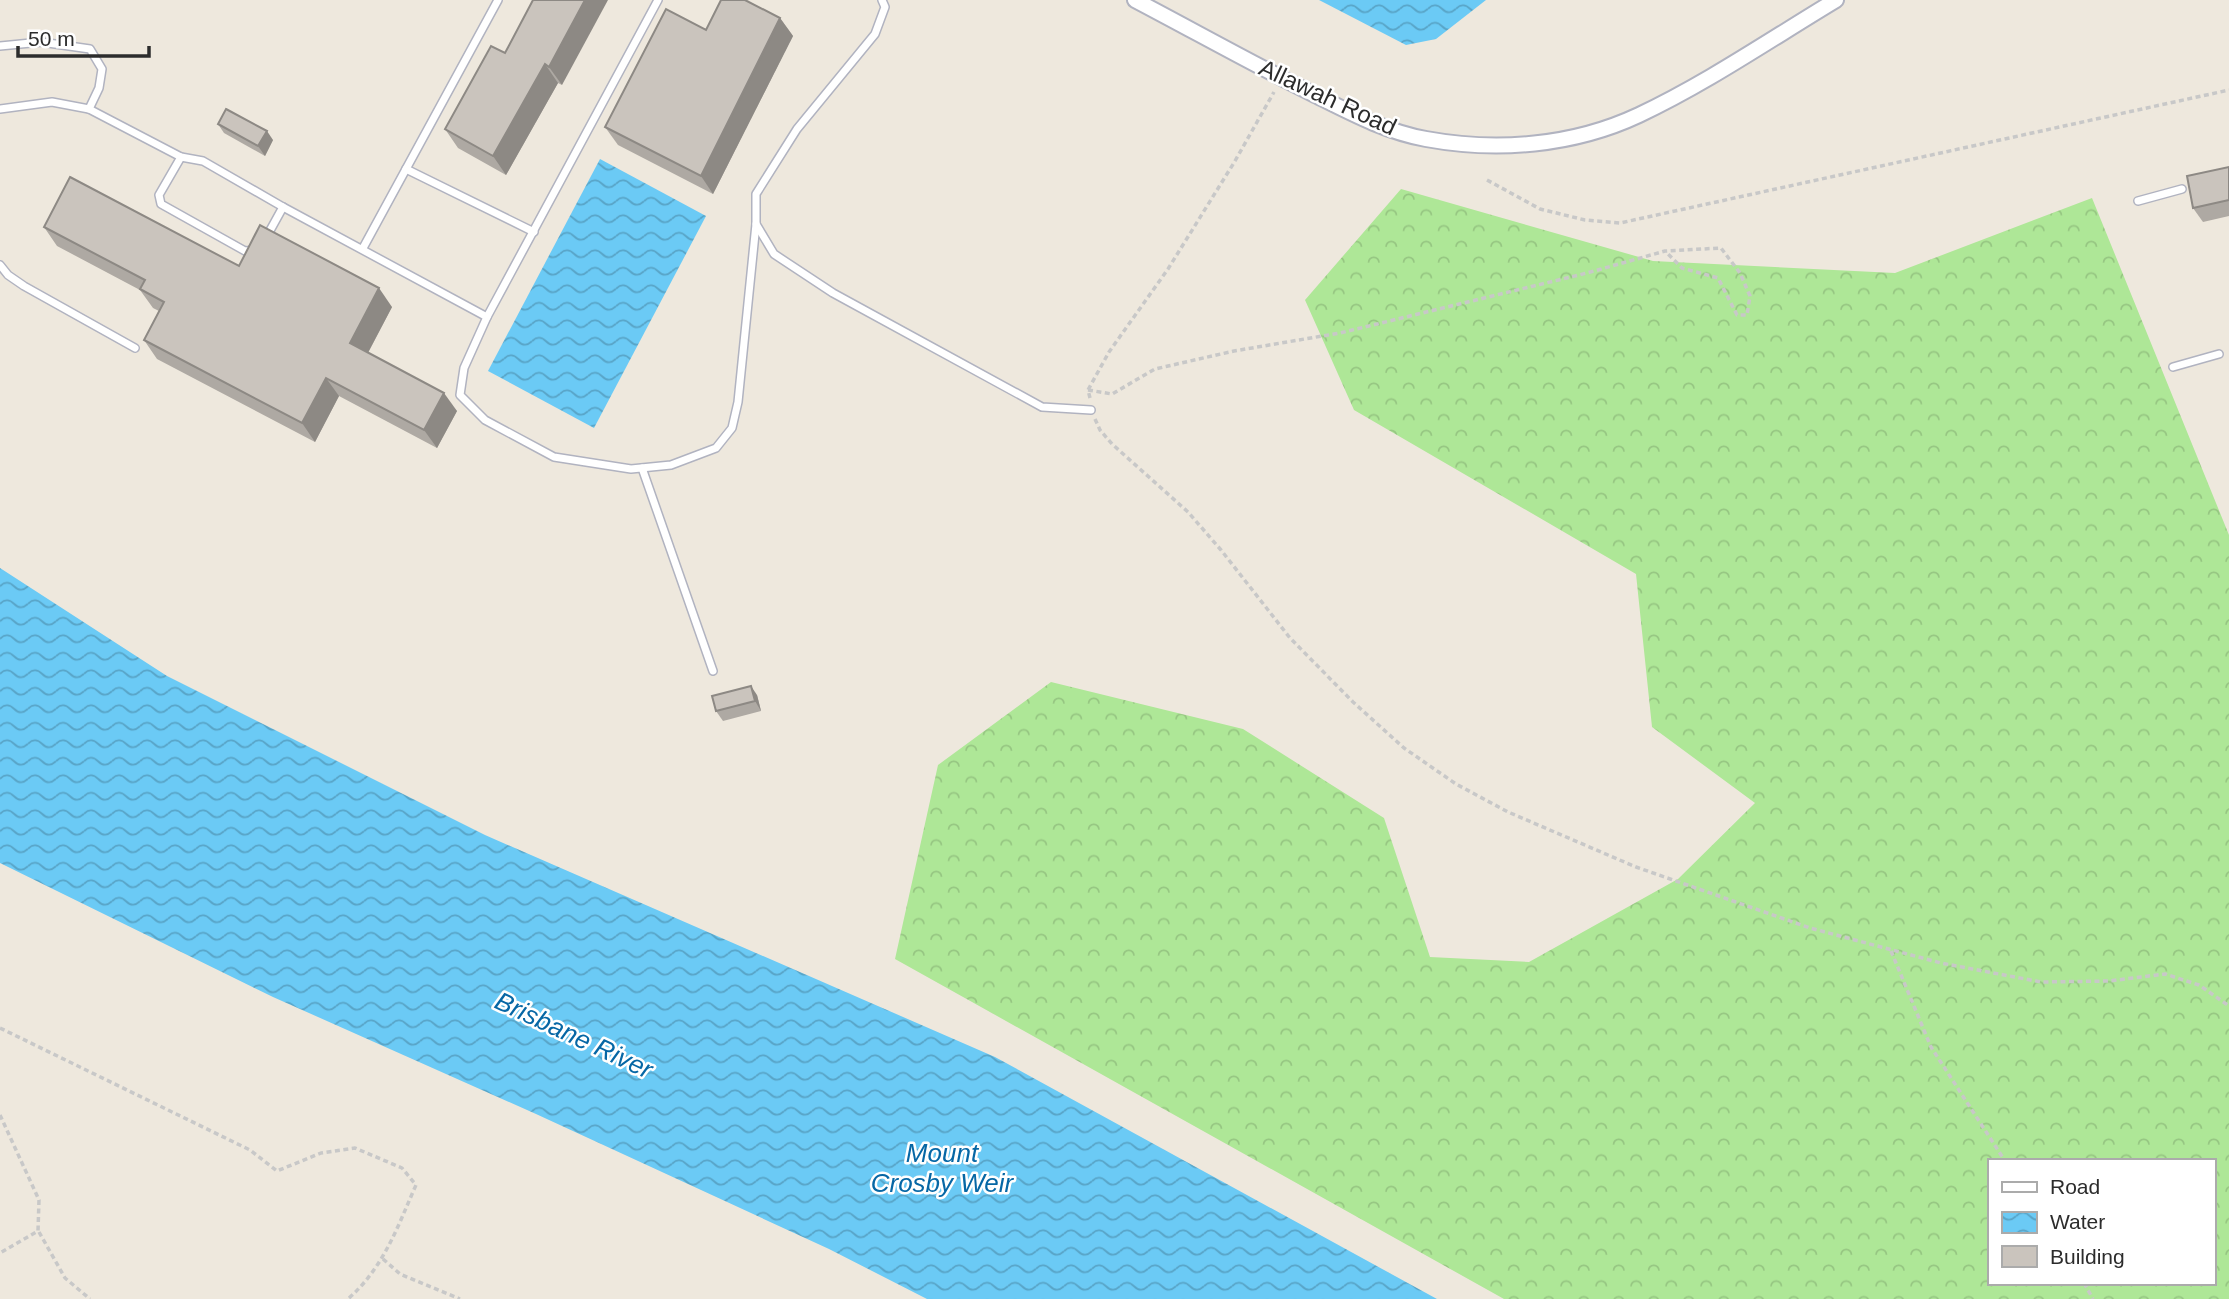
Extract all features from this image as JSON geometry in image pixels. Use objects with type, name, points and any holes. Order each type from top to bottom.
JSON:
[{"type":"street","name":"Allawah Road","points":[[1135,0],[1371,122],[1424,139],[1489,146],[1554,142],[1638,116],[1836,0]]},
{"type":"lane","points":[[363,248],[498,0]]},
{"type":"lane","points":[[658,0],[487,317],[464,368],[460,395],[485,420],[554,457],[631,469],[671,465],[716,448],[732,428],[738,402],[756,224],[756,194],[797,129],[875,34],[885,7],[882,0]]},
{"type":"lane","points":[[0,46],[41,42],[90,49],[102,69],[99,88],[89,109]]},
{"type":"lane","points":[[0,109],[52,102],[89,109],[181,157],[203,161],[487,317]]},
{"type":"lane","points":[[181,157],[159,195],[161,204],[245,251],[259,249],[283,207]]},
{"type":"lane","points":[[406,169],[534,232]]},
{"type":"lane","points":[[2138,201],[2182,189]]},
{"type":"lane","points":[[756,224],[774,254],[833,293],[1042,407],[1091,410]]},
{"type":"lane","points":[[0,265],[24,286],[135,348]]},
{"type":"lane","points":[[2173,367],[2219,354]]},
{"type":"lane","points":[[642,468],[713,671]]},
{"type":"path","points":[[1282,78],[1224,179],[1168,269],[1109,352],[1088,390],[1091,410],[1100,430],[1188,512],[1290,638],[1353,702],[1404,748],[1456,784],[1508,812],[1636,867],[1810,929],[1941,963],[2041,982],[2109,981],[2165,974],[2199,985],[2229,1006]]},
{"type":"path","points":[[1487,180],[1540,209],[1585,220],[1620,223],[2229,90]]},
{"type":"path","points":[[1088,390],[1112,394],[1155,369],[1234,351],[1340,332],[1587,273],[1665,251],[1721,248],[1741,273],[1750,296],[1747,315],[1737,315],[1718,278],[1682,268],[1665,251]]},
{"type":"path","points":[[1891,950],[1931,1047],[2004,1159]]},
{"type":"path","points":[[0,1028],[250,1150],[277,1171],[321,1153],[355,1148],[402,1168],[416,1185],[383,1259],[365,1283],[348,1299]]},
{"type":"path","points":[[0,1115],[39,1200],[38,1231],[65,1278],[90,1299]]},
{"type":"path","points":[[0,1253],[38,1231]]},
{"type":"path","points":[[383,1259],[400,1274],[460,1299]]},
{"type":"green space","points":[[1401,189],[1653,261],[1895,273],[2092,198],[2229,535],[2229,1299],[1504,1299],[895,959],[938,765],[1051,682],[1243,729],[1384,818],[1430,957],[1529,962],[1678,879],[1755,803],[1652,727],[1636,574],[1354,410],[1305,300]]},
{"type":"water","points":[[1319,0],[1486,0],[1436,39],[1406,45]]},
{"type":"water","points":[[600,159],[706,216],[594,428],[488,371]]},
{"type":"water","name":"Mount Crosby Weir","points":[[0,568],[167,676],[485,835],[995,1057],[1437,1299],[927,1299],[829,1249],[273,997],[0,863]]},
{"type":"building","points":[[533,0],[585,0],[549,67],[545,64],[493,156],[445,129],[491,46],[505,53]]},
{"type":"building","points":[[721,0],[745,0],[780,18],[701,176],[605,127],[666,9],[706,30]]},
{"type":"building","points":[[226,109],[267,131],[258,146],[218,124]]},
{"type":"building","points":[[2229,167],[2229,200],[2193,208],[2187,176]]},
{"type":"building","points":[[70,177],[239,266],[260,225],[379,288],[350,343],[444,393],[424,430],[326,378],[302,423],[144,340],[164,302],[140,289],[145,280],[44,227]]},
{"type":"building","points":[[751,686],[755,701],[716,711],[712,696]]},
{"type":"water label","name":"Brisbane River","points":[[574,1035]]}]
